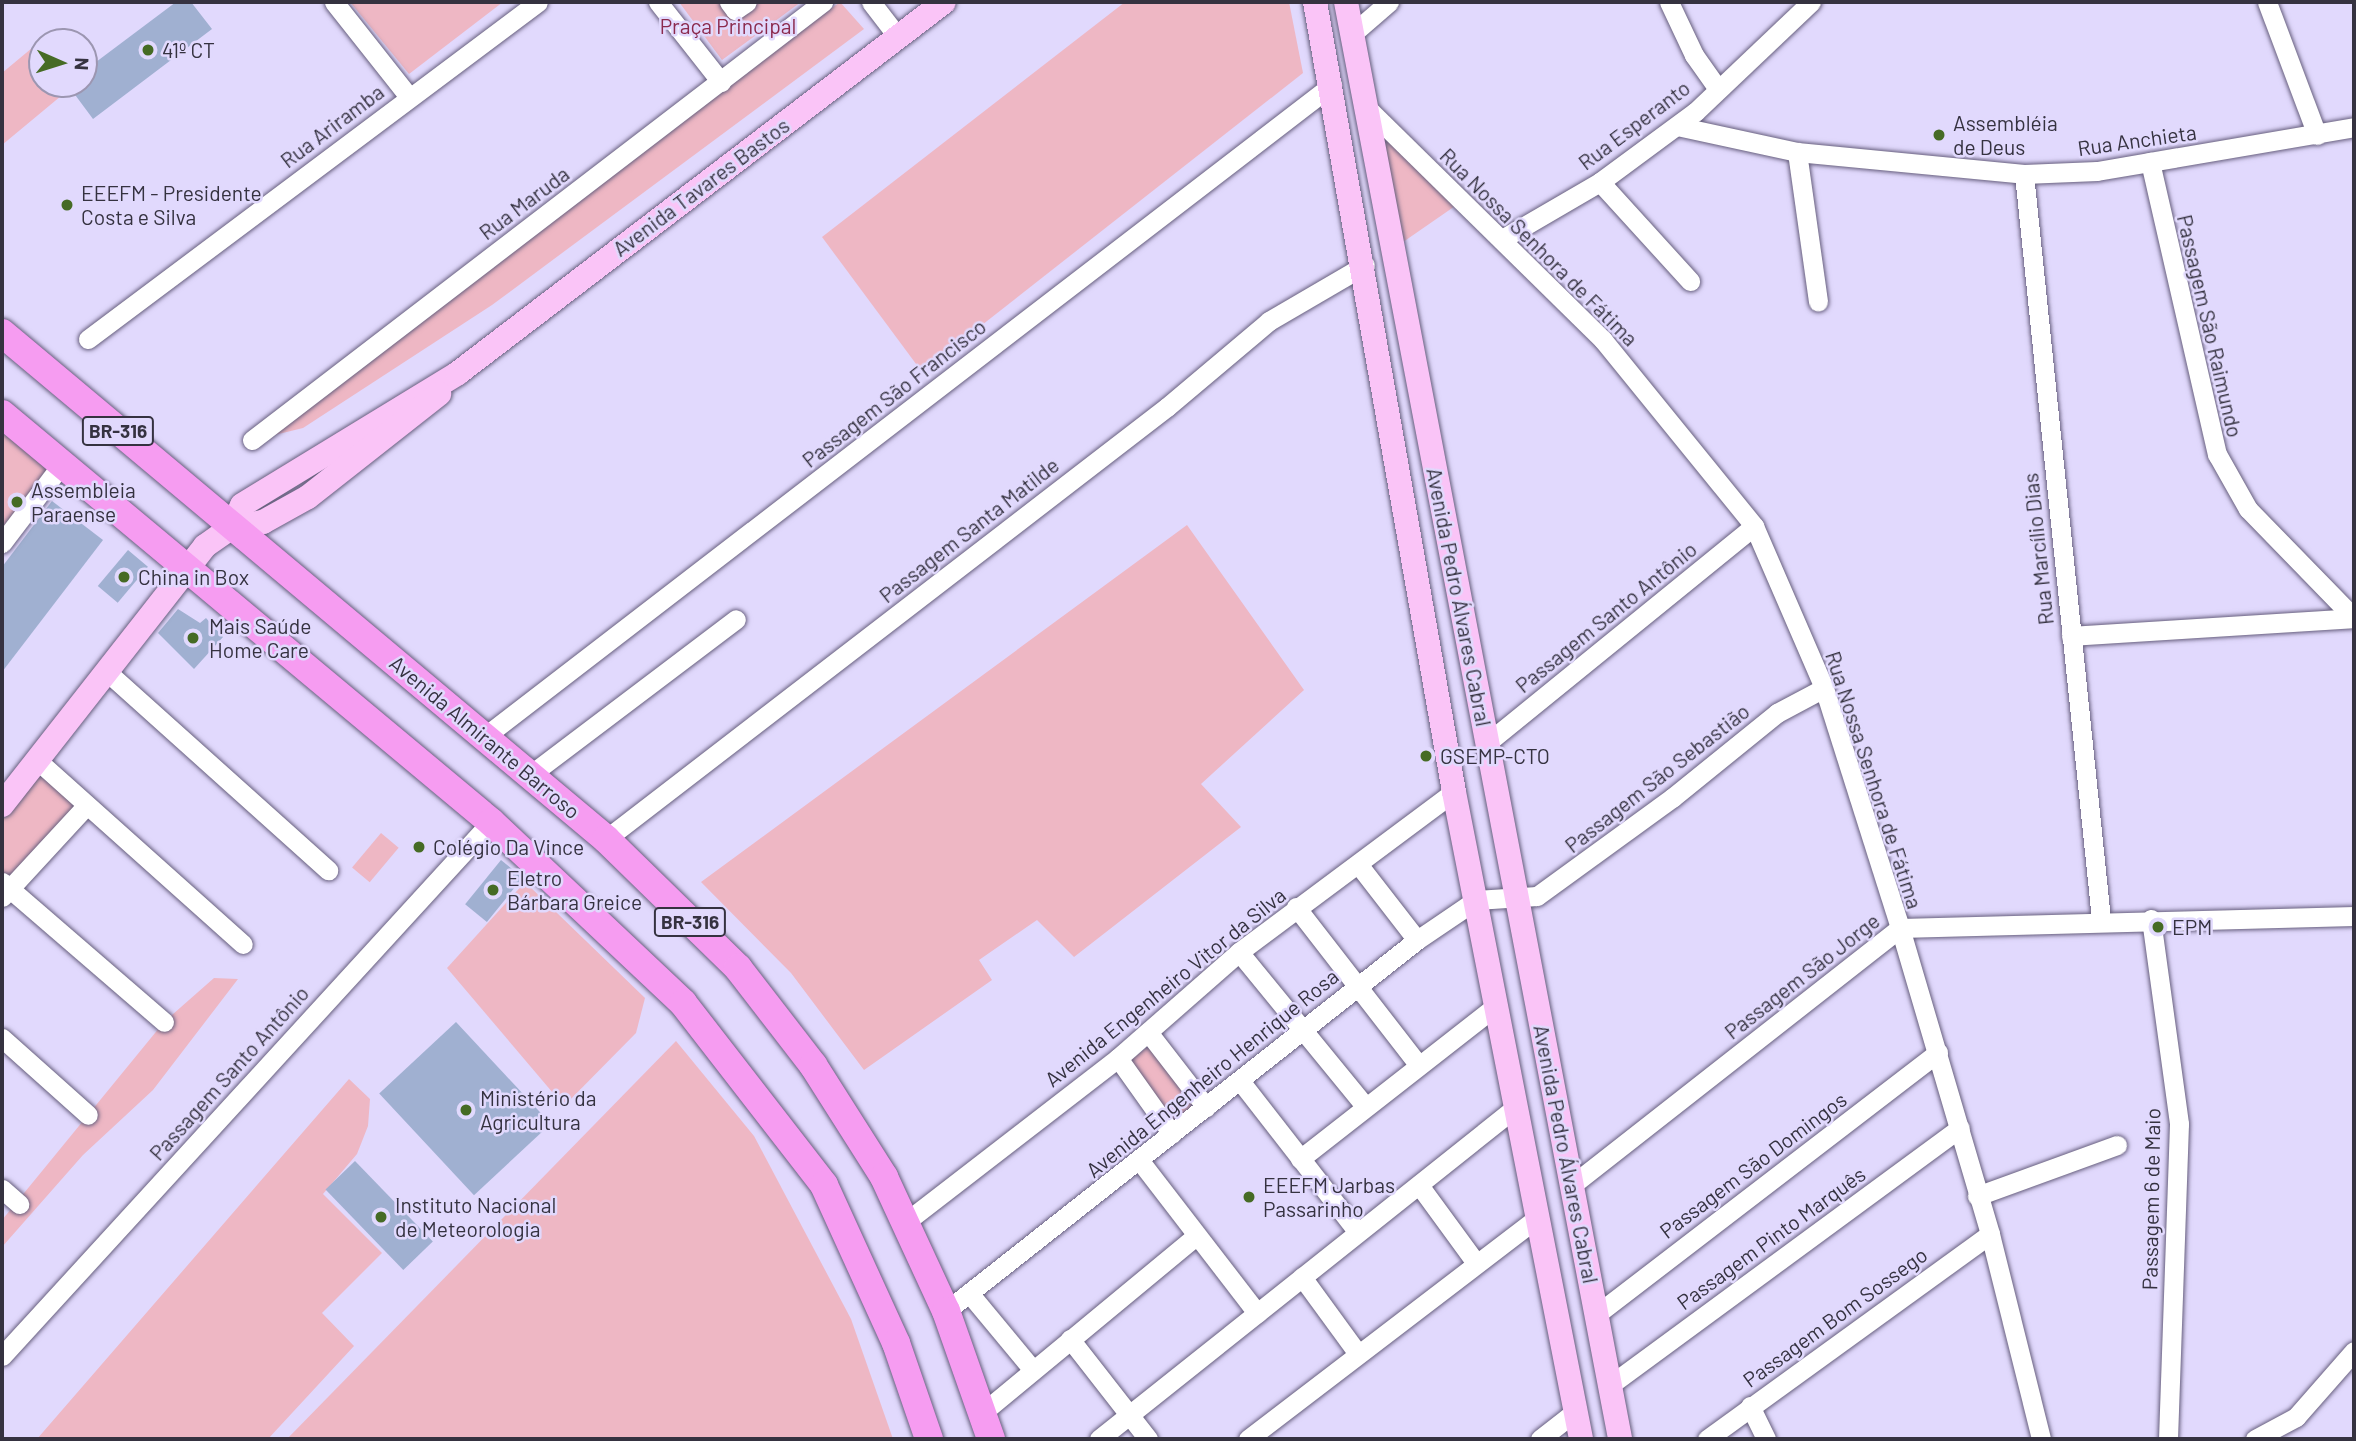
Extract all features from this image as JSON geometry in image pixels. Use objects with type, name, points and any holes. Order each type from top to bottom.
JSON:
[{"type":"highway","name":"Avenida Almirante Barroso","points":[[3,334],[231,528],[606,839],[738,968],[847,1113],[908,1221],[946,1311],[986,1426]]},
{"type":"highway","name":"BR-316","points":[[2,414],[491,822],[683,1003],[777,1118],[824,1185],[896,1343],[929,1439]]},
{"type":"main road","name":"Avenida Tavares Bastos","points":[[2,805],[184,568],[231,528],[242,505],[458,373],[944,2]]},
{"type":"main road","name":"Avenida Pedro Álvares Cabral","points":[[1315,2],[1365,265],[1454,792],[1581,1439]]},
{"type":"main road","name":"Avenida Pedro Álvares Cabral","points":[[1346,2],[1369,110],[1620,1439]]},
{"type":"street","points":[[334,2],[409,97]]},
{"type":"street","points":[[658,2],[721,82]]},
{"type":"street","points":[[729,2],[735,10],[747,2]]},
{"type":"street","name":"Rua Maruda","points":[[252,440],[823,2]]},
{"type":"street","points":[[871,2],[898,37]]},
{"type":"street","points":[[1352,34],[1389,2]]},
{"type":"street","points":[[1669,2],[1694,55],[1718,89]]},
{"type":"street","name":"Rua Esperanto","points":[[1502,239],[1600,182],[1677,126],[1811,2]]},
{"type":"street","points":[[2267,2],[2318,135]]},
{"type":"street","name":"Rua Ariramba","points":[[88,339],[529,5]]},
{"type":"street","name":"Passagem São Francisco","points":[[484,737],[1332,85]]},
{"type":"street","name":"Rua Nossa Senhora de Fátima","points":[[1369,110],[1603,340],[1754,526],[1824,688],[1900,928],[1990,1234],[2040,1439]]},
{"type":"street","name":"Rua Anchieta","points":[[1677,126],[1797,152],[2024,174],[2150,162],[2354,127]]},
{"type":"street","points":[[1797,152],[1818,302]]},
{"type":"street","name":"Passagem São Raimundo","points":[[2150,162],[2217,454],[2248,509],[2354,618]]},
{"type":"street","name":"Rua Marcílio Dias","points":[[2024,174],[2101,919]]},
{"type":"street","points":[[1600,182],[1690,281]]},
{"type":"street","name":"Passagem Santa Matilde","points":[[606,839],[1167,407],[1269,321],[1365,265]]},
{"type":"street","points":[[2,543],[62,464]]},
{"type":"street","name":"Passagem Santo Antônio","points":[[1487,743],[1754,526]]},
{"type":"street","points":[[2071,636],[2354,618]]},
{"type":"street","points":[[530,775],[736,619]]},
{"type":"street","points":[[105,670],[328,870]]},
{"type":"street","name":"Passagem São Sebastião","points":[[1518,900],[1537,896],[1563,880],[1777,713],[1824,688]]},
{"type":"street","points":[[37,760],[243,944]]},
{"type":"street","name":"Avenida Engenheiro Vitor da Silva","points":[[908,1221],[1118,1058],[1239,952],[1296,907],[1454,792]]},
{"type":"street","points":[[87,805],[4,890],[164,1022]]},
{"type":"street","name":"Passagem Santo Antônio","points":[[2,1356],[491,822]]},
{"type":"street","points":[[1357,864],[1417,940]]},
{"type":"street","points":[[1476,900],[1518,900]]},
{"type":"street","name":"Avenida Engenheiro Henrique Rosa","points":[[946,1311],[1241,1082],[1417,940],[1476,900]]},
{"type":"street","points":[[1296,907],[1418,1064]]},
{"type":"street","name":"Passagem São Jorge","points":[[1572,1185],[1900,928],[2101,919],[2354,916]]},
{"type":"street","name":"Passagem 6 de Maio","points":[[2151,919],[2179,1124],[2168,1439]]},
{"type":"street","points":[[1239,952],[1365,1106]]},
{"type":"street","points":[[1300,1159],[1418,1064],[1497,1005]]},
{"type":"street","points":[[1149,1032],[1206,1107]]},
{"type":"street","points":[[2,1038],[88,1115]]},
{"type":"street","name":"Passagem São Domingos","points":[[1597,1314],[1938,1052]]},
{"type":"street","points":[[1118,1058],[1172,1134]]},
{"type":"street","points":[[1241,1082],[1357,1231]]},
{"type":"street","points":[[1099,1439],[1516,1107]]},
{"type":"street","name":"Passagem Pinto Marquês","points":[[1610,1385],[1960,1128]]},
{"type":"street","points":[[1977,1196],[2117,1145]]},
{"type":"street","points":[[1140,1161],[1257,1313]]},
{"type":"street","points":[[1419,1185],[1476,1263]]},
{"type":"street","points":[[2,1189],[19,1205]]},
{"type":"street","points":[[1248,1439],[1356,1352],[1538,1217]]},
{"type":"street","name":"Passagem Bom Sossego","points":[[1707,1439],[1990,1234]]},
{"type":"street","points":[[986,1426],[1033,1370],[1196,1236]]},
{"type":"street","points":[[1302,1277],[1356,1352]]},
{"type":"street","points":[[969,1293],[1033,1370]]},
{"type":"street","points":[[1070,1339],[1147,1439]]},
{"type":"street","points":[[2255,1439],[2296,1417],[2354,1352]]},
{"type":"street","points":[[1750,1406],[1766,1439]]},
{"type":"street","points":[[1540,1439],[1576,1411]]},
{"type":"green space","points":[[350,2],[503,2],[409,74]]},
{"type":"green space","name":"Praça Principal","points":[[679,2],[801,2],[722,60]]},
{"type":"green space","points":[[840,2],[864,29],[492,305],[303,428],[258,439]]},
{"type":"green space","points":[[1125,2],[1289,2],[1303,73],[922,372],[822,237]]},
{"type":"green space","points":[[28,51],[28,98],[59,98],[2,145],[2,73]]},
{"type":"green space","points":[[1369,110],[1458,204],[1393,249]]},
{"type":"green space","name":"Assembleia Paraense","points":[[2,409],[63,462],[2,542]]},
{"type":"green space","points":[[1187,525],[1304,690],[1201,784],[1241,827],[1074,957],[1037,920],[979,960],[992,980],[864,1070],[791,973],[701,882]]},
{"type":"green space","points":[[41,774],[77,807],[12,881],[2,872],[2,821]]},
{"type":"green space","points":[[381,833],[399,848],[370,882],[352,867]]},
{"type":"green space","points":[[525,882],[645,998],[636,1033],[564,1106],[447,968]]},
{"type":"green space","points":[[214,978],[238,979],[153,1090],[83,1155],[2,1247],[2,1220],[164,1022]]},
{"type":"green space","points":[[676,1041],[754,1136],[851,1319],[893,1439],[287,1439]]},
{"type":"green space","points":[[1150,1045],[1198,1106],[1176,1124],[1128,1062]]},
{"type":"green space","points":[[349,1079],[370,1099],[368,1126],[357,1154],[323,1194],[382,1253],[322,1313],[354,1346],[268,1439],[37,1439]]},
{"type":"building","name":"41º CT","points":[[176,2],[191,2],[212,29],[93,119],[77,98],[98,98],[98,60]]},
{"type":"building","points":[[52,501],[103,540],[2,672],[2,567]]},
{"type":"building","name":"China in Box","points":[[128,550],[148,567],[118,603],[98,586]]},
{"type":"building","name":"Mais Saúde Home Care","points":[[178,609],[200,623],[206,618],[223,637],[194,669],[158,633]]},
{"type":"building","name":"Eletro Bárbara Greice","points":[[501,860],[523,878],[487,922],[465,904]]},
{"type":"building","name":"Ministério da Agricultura","points":[[456,1022],[551,1124],[474,1195],[379,1094]]},
{"type":"building","name":"Instituto Nacional de Meteorologia","points":[[355,1161],[433,1242],[403,1270],[326,1189]]},
{"type":"place","name":"41º CT","points":[[148,50]]},
{"type":"place","name":"Assembléia de Deus","points":[[1939,135]]},
{"type":"place","name":"EEEFM - Presidente Costa e Silva","points":[[67,205]]},
{"type":"place","name":"Assembleia Paraense","points":[[17,502]]},
{"type":"place","name":"China in Box","points":[[124,577]]},
{"type":"place","name":"Mais Saúde Home Care","points":[[193,638]]},
{"type":"place","name":"GSEMP-CTO","points":[[1426,756]]},
{"type":"place","name":"Colégio Da Vince","points":[[419,847]]},
{"type":"place","name":"Eletro Bárbara Greice","points":[[493,890]]},
{"type":"place","name":"EPM","points":[[2158,927]]},
{"type":"place","name":"Ministério da Agricultura","points":[[466,1110]]},
{"type":"place","name":"EEEFM Jarbas Passarinho","points":[[1249,1197]]},
{"type":"place","name":"Instituto Nacional de Meteorologia","points":[[381,1217]]}]
